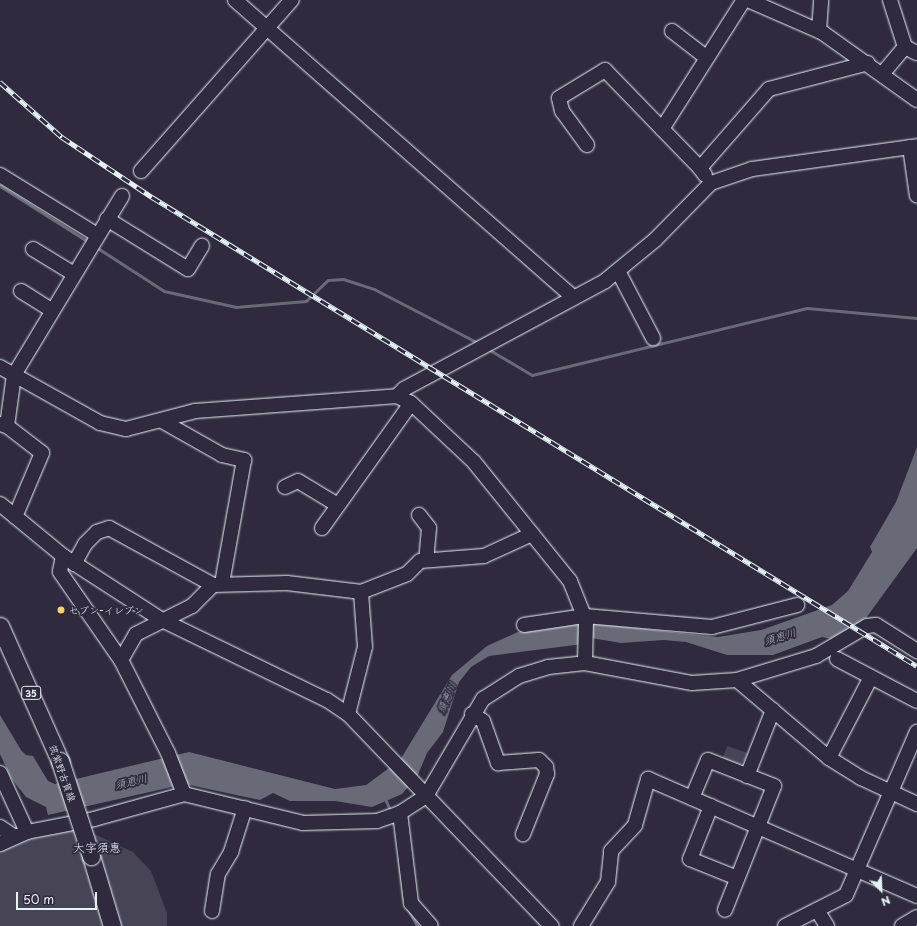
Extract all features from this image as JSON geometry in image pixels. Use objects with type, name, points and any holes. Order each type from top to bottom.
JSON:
[{"type":"main road","name":"筑紫野古賀線","points":[[0,626],[60,761],[112,926]]},
{"type":"street","points":[[235,0],[574,298]]},
{"type":"street","points":[[141,171],[292,0]]},
{"type":"street","points":[[662,129],[744,0]]},
{"type":"street","points":[[748,0],[819,31],[868,63],[917,100]]},
{"type":"street","points":[[819,31],[821,0]]},
{"type":"street","points":[[882,73],[911,50],[896,2]]},
{"type":"street","points":[[672,31],[707,58]]},
{"type":"street","points":[[700,168],[770,89],[868,63]]},
{"type":"street","points":[[587,145],[562,111],[559,98],[605,70],[700,168],[711,183]]},
{"type":"street","points":[[397,396],[404,389],[574,298],[618,271],[711,183],[752,169],[914,147],[917,196]]},
{"type":"street","points":[[0,175],[97,235]]},
{"type":"street","points":[[15,517],[42,453],[3,425],[14,375],[97,235],[122,196]]},
{"type":"street","points":[[107,219],[188,269],[202,246]]},
{"type":"street","points":[[33,249],[74,274]]},
{"type":"street","points":[[618,271],[653,338]]},
{"type":"street","points":[[21,291],[52,310]]},
{"type":"street","points":[[0,367],[100,423],[126,429],[162,421],[195,411],[397,396],[411,403],[474,462],[570,581],[585,619],[585,660]]},
{"type":"street","points":[[322,528],[336,504],[411,403]]},
{"type":"street","points":[[121,660],[136,634],[192,606],[217,584],[244,460],[222,455],[162,421]]},
{"type":"street","points":[[285,487],[298,481],[336,504]]},
{"type":"street","points":[[0,504],[68,560],[162,620],[327,700],[348,714],[551,926]]},
{"type":"street","points":[[419,515],[429,528],[426,560]]},
{"type":"street","points":[[184,794],[168,753],[121,660],[60,572],[68,560],[96,532],[109,528],[217,584],[287,583],[361,592],[397,579],[420,561],[484,556],[532,534]]},
{"type":"street","points":[[348,714],[365,647],[361,592]]},
{"type":"street","points":[[524,626],[585,619],[712,627],[797,605]]},
{"type":"street","points":[[0,844],[21,834],[94,819],[184,794],[303,823],[336,825],[377,821],[400,813],[422,791],[483,698],[519,676],[548,667],[585,660],[684,682],[737,680],[838,652],[867,626],[876,625],[917,651]]},
{"type":"street","points":[[838,652],[871,677],[917,701]]},
{"type":"street","points":[[828,758],[871,677]]},
{"type":"street","points":[[737,680],[828,758],[891,793],[917,804]]},
{"type":"street","points":[[747,776],[772,710]]},
{"type":"street","points":[[472,714],[483,721],[498,763],[539,760],[546,767],[547,774],[523,834]]},
{"type":"street","points":[[786,926],[846,895],[856,868],[891,793],[917,732]]},
{"type":"street","points":[[692,798],[708,760],[774,786],[760,827],[737,878],[726,910]]},
{"type":"street","points":[[0,773],[21,834]]},
{"type":"street","points":[[581,926],[608,882],[611,851],[634,825],[648,780],[856,868],[917,896]]},
{"type":"street","points":[[711,806],[690,859],[737,878]]},
{"type":"street","points":[[212,911],[218,874],[231,852],[245,808]]},
{"type":"street","points":[[400,813],[405,878],[411,903],[422,923]]},
{"type":"street","points":[[0,827],[21,834]]},
{"type":"street","points":[[817,910],[827,926]]},
{"type":"street","points":[[902,926],[917,917]]},
{"type":"shaded area","points":[[727,746],[748,753],[745,761],[738,765],[722,760]]},
{"type":"shaded area","points":[[79,827],[133,852],[151,871],[167,913],[167,926],[0,926],[0,850],[50,830]]},
{"type":"water","name":"須恵川","points":[[917,447],[917,548],[861,625],[837,640],[822,637],[773,655],[727,655],[686,642],[664,640],[621,643],[591,638],[583,644],[489,656],[471,667],[459,682],[443,732],[427,753],[417,777],[402,794],[372,807],[335,801],[290,801],[273,793],[260,800],[185,784],[48,815],[46,807],[26,797],[11,778],[0,754],[0,715],[21,750],[26,755],[33,756],[48,781],[55,784],[189,752],[335,789],[366,785],[400,760],[452,675],[487,646],[518,632],[551,624],[591,623],[718,637],[761,630],[832,605],[848,591],[872,552],[870,547],[896,502]]},
{"type":"waterway","points":[[0,186],[90,243]]},
{"type":"waterway","points":[[96,247],[164,291],[236,307],[306,301],[328,280],[343,279],[374,289],[480,344]]},
{"type":"waterway","points":[[488,349],[532,375],[807,308],[917,318]]},
{"type":"waterway","points":[[385,799],[391,812]]},
{"type":"waterway","points":[[399,858],[404,900]]},
{"type":"waterway","points":[[407,907],[417,926]]},
{"type":"railway","points":[[0,82],[62,137],[152,197],[917,666]]},
{"type":"place","name":"セブン-イレブン","points":[[61,610]]},
{"type":"district","name":"大字須惠","points":[[97,848]]}]
